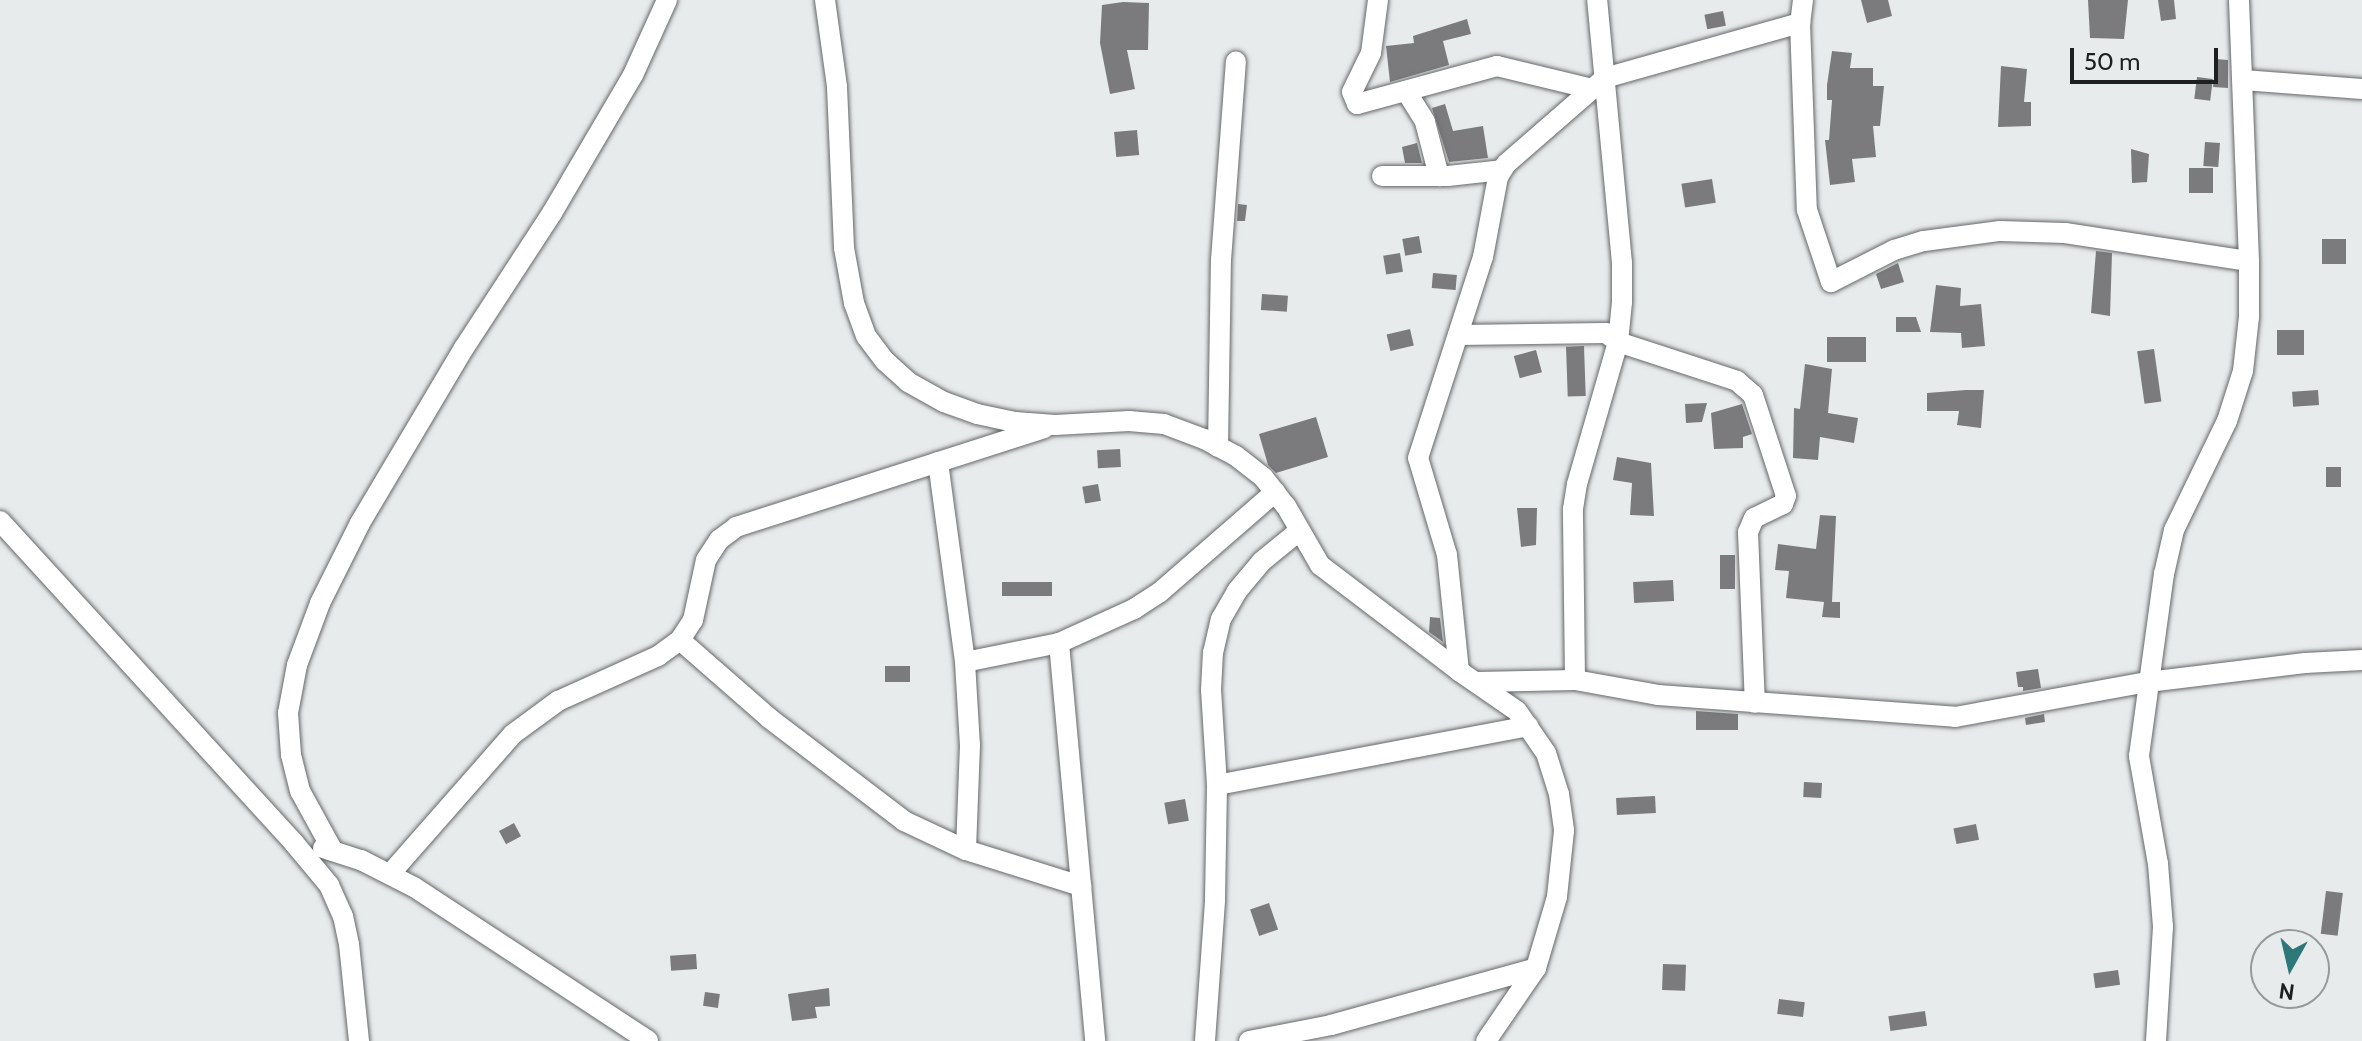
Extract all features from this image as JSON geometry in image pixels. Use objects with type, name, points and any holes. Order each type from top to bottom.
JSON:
[{"type":"street","points":[[333,851],[300,791],[291,755],[288,713],[297,665],[320,603],[383,484],[552,213],[633,75],[667,0]]},
{"type":"street","points":[[825,0],[837,87],[844,248],[854,303],[866,336],[885,361],[908,382],[944,402],[1015,422],[1055,425],[1129,421],[1164,424],[1218,447],[1263,477],[1320,565],[1517,711],[1546,753],[1559,794],[1564,831],[1557,897],[1536,968],[1486,1041]]},
{"type":"street","points":[[1378,0],[1374,40],[1352,92],[1353,101],[1362,103],[1497,66],[1598,83]]},
{"type":"street","points":[[1575,680],[1573,509],[1577,484],[1618,342],[1622,263],[1598,83],[1597,0]]},
{"type":"street","points":[[1803,0],[1800,23],[1807,210],[1831,282],[1894,250],[1924,241],[2000,231],[2065,233],[2249,261]]},
{"type":"street","points":[[2156,1041],[2163,927],[2158,864],[2139,756],[2148,682],[2174,530],[2227,421],[2243,371],[2249,317],[2249,261],[2239,0]]},
{"type":"street","points":[[1468,677],[1447,555],[1418,458],[1483,257],[1492,195],[1502,170],[1598,83],[1800,23]]},
{"type":"street","points":[[1218,447],[1221,260],[1236,62]]},
{"type":"street","points":[[2243,80],[2362,89]]},
{"type":"street","points":[[1406,91],[1425,122],[1439,176]]},
{"type":"street","points":[[1382,176],[1439,176],[1502,170]]},
{"type":"street","points":[[1458,335],[1606,333],[1618,342],[1737,381],[1753,395],[1786,496],[1783,504],[1754,518],[1748,532],[1755,703]]},
{"type":"street","points":[[390,874],[513,734],[558,701],[658,656],[680,640],[693,620],[706,560],[719,540],[736,527],[1055,425]]},
{"type":"street","points":[[938,462],[965,662],[970,745],[966,850]]},
{"type":"street","points":[[965,662],[1059,643],[1134,609],[1159,593],[1275,492]]},
{"type":"street","points":[[0,521],[329,885],[343,916],[355,982],[359,1041]]},
{"type":"street","points":[[1205,1041],[1215,900],[1217,785],[1211,690],[1213,653],[1221,619],[1237,591],[1261,562],[1299,531]]},
{"type":"street","points":[[680,640],[769,718],[904,821],[966,850],[1081,886]]},
{"type":"street","points":[[1059,643],[1095,1041]]},
{"type":"street","points":[[1468,677],[1575,680],[1658,695],[1955,717],[2148,682],[2305,663],[2362,660]]},
{"type":"street","points":[[1217,785],[1528,726]]},
{"type":"street","points":[[294,843],[333,851],[390,874],[648,1041]]},
{"type":"street","points":[[1249,1041],[1331,1025],[1536,968]]},
{"type":"building","points":[[1861,0],[1888,0],[1892,16],[1867,23]]},
{"type":"building","points":[[2088,0],[2128,0],[2124,39],[2090,38]]},
{"type":"building","points":[[2158,0],[2174,0],[2176,19],[2161,21]]},
{"type":"building","points":[[1149,3],[1148,50],[1127,50],[1135,89],[1110,94],[1100,43],[1102,5]]},
{"type":"building","points":[[1723,11],[1726,26],[1707,29],[1704,15]]},
{"type":"building","points":[[1467,19],[1471,34],[1443,41],[1449,65],[1390,82],[1386,46],[1414,43],[1413,36]]},
{"type":"building","points":[[1832,51],[1852,53],[1850,68],[1873,68],[1873,86],[1884,86],[1880,126],[1873,126],[1876,157],[1852,159],[1855,182],[1830,185],[1825,140],[1829,140],[1832,100],[1827,100],[1827,85]]},
{"type":"building","points":[[2216,59],[2228,60],[2228,88],[2213,87]]},
{"type":"building","points":[[2001,66],[2027,69],[2024,102],[2031,102],[2031,126],[1998,127]]},
{"type":"building","points":[[2197,77],[2213,79],[2210,101],[2194,99]]},
{"type":"building","points":[[1445,104],[1453,131],[1483,126],[1488,158],[1449,162],[1432,108]]},
{"type":"building","points":[[1137,130],[1139,155],[1116,157],[1114,132]]},
{"type":"building","points":[[2205,142],[2220,143],[2218,167],[2203,166]]},
{"type":"building","points":[[1417,143],[1422,163],[1405,163],[1402,147]]},
{"type":"building","points":[[2131,149],[2149,154],[2147,182],[2132,183]]},
{"type":"building","points":[[2189,168],[2213,168],[2213,193],[2189,193]]},
{"type":"building","points":[[1712,179],[1716,203],[1685,208],[1681,184]]},
{"type":"building","points":[[1238,204],[1247,205],[1245,221],[1237,221]]},
{"type":"building","points":[[1419,236],[1422,253],[1405,256],[1402,239]]},
{"type":"building","points":[[2322,239],[2346,239],[2346,264],[2322,264]]},
{"type":"building","points":[[2096,251],[2112,253],[2110,316],[2091,313]]},
{"type":"building","points":[[1400,253],[1403,272],[1386,274],[1383,256]]},
{"type":"building","points":[[1898,263],[1904,282],[1881,289],[1876,274]]},
{"type":"building","points":[[1433,273],[1457,275],[1456,290],[1432,288]]},
{"type":"building","points":[[1936,285],[1961,288],[1960,306],[1981,304],[1985,346],[1962,348],[1961,333],[1930,332]]},
{"type":"building","points":[[1262,294],[1288,296],[1287,312],[1261,310]]},
{"type":"building","points":[[1896,317],[1916,317],[1921,332],[1896,332]]},
{"type":"building","points":[[1410,329],[1414,346],[1390,351],[1387,334]]},
{"type":"building","points":[[2277,330],[2304,330],[2304,355],[2277,355]]},
{"type":"building","points":[[1827,337],[1866,337],[1866,362],[1827,362]]},
{"type":"building","points":[[1584,346],[1586,396],[1568,397],[1566,347]]},
{"type":"building","points":[[2154,349],[2161,401],[2145,404],[2137,351]]},
{"type":"building","points":[[1536,350],[1542,372],[1520,378],[1514,356]]},
{"type":"building","points":[[1805,364],[1832,369],[1828,413],[1858,418],[1854,443],[1820,437],[1818,460],[1793,458],[1794,408],[1800,409]]},
{"type":"building","points":[[1984,390],[1981,428],[1957,425],[1959,411],[1927,411],[1927,393]]},
{"type":"building","points":[[2318,390],[2319,405],[2293,407],[2292,392]]},
{"type":"building","points":[[1707,403],[1702,422],[1686,423],[1685,404]]},
{"type":"building","points":[[1742,404],[1752,434],[1743,437],[1743,448],[1714,449],[1711,413]]},
{"type":"building","points":[[1316,417],[1328,457],[1276,473],[1268,465],[1259,434]]},
{"type":"building","points":[[1120,449],[1121,467],[1098,468],[1097,450]]},
{"type":"building","points":[[1617,457],[1651,463],[1654,516],[1630,515],[1632,483],[1613,480]]},
{"type":"building","points":[[2326,467],[2341,467],[2341,487],[2326,487]]},
{"type":"building","points":[[1098,484],[1101,501],[1085,504],[1082,487]]},
{"type":"building","points":[[1517,508],[1537,508],[1536,545],[1521,547]]},
{"type":"building","points":[[1820,515],[1836,516],[1832,602],[1840,602],[1840,618],[1822,617],[1824,602],[1786,598],[1789,571],[1775,570],[1778,544],[1816,549]]},
{"type":"building","points":[[1720,555],[1735,555],[1735,589],[1720,589]]},
{"type":"building","points":[[1673,580],[1674,601],[1634,603],[1633,582]]},
{"type":"building","points":[[1002,582],[1052,582],[1052,596],[1002,596]]},
{"type":"building","points":[[1430,617],[1440,618],[1443,642],[1429,632]]},
{"type":"building","points":[[885,666],[910,666],[910,682],[885,682]]},
{"type":"building","points":[[2038,669],[2041,688],[2023,691],[2023,687],[2018,687],[2016,672]]},
{"type":"building","points":[[1696,711],[1738,714],[1738,730],[1696,730]]},
{"type":"building","points":[[2044,714],[2045,722],[2026,725],[2025,718]]},
{"type":"building","points":[[1804,782],[1822,783],[1821,798],[1803,797]]},
{"type":"building","points":[[1655,796],[1656,813],[1617,815],[1616,798]]},
{"type":"building","points":[[1185,799],[1189,821],[1168,824],[1164,803]]},
{"type":"building","points":[[514,823],[521,836],[506,844],[499,831]]},
{"type":"building","points":[[1976,824],[1979,840],[1956,844],[1953,828]]},
{"type":"building","points":[[2326,891],[2343,893],[2338,936],[2330,935],[2330,929],[2321,929]]},
{"type":"building","points":[[1269,903],[1278,929],[1259,936],[1250,910]]},
{"type":"building","points":[[696,954],[697,969],[671,971],[670,956]]},
{"type":"building","points":[[1663,964],[1686,965],[1685,991],[1662,990]]},
{"type":"building","points":[[2118,970],[2120,985],[2095,988],[2093,973]]},
{"type":"building","points":[[829,988],[830,1006],[815,1007],[817,1018],[792,1021],[788,994]]},
{"type":"building","points":[[705,992],[720,994],[718,1008],[703,1006]]},
{"type":"building","points":[[1779,999],[1805,1002],[1803,1017],[1777,1014]]},
{"type":"building","points":[[1925,1011],[1927,1026],[1890,1031],[1888,1016]]}]
